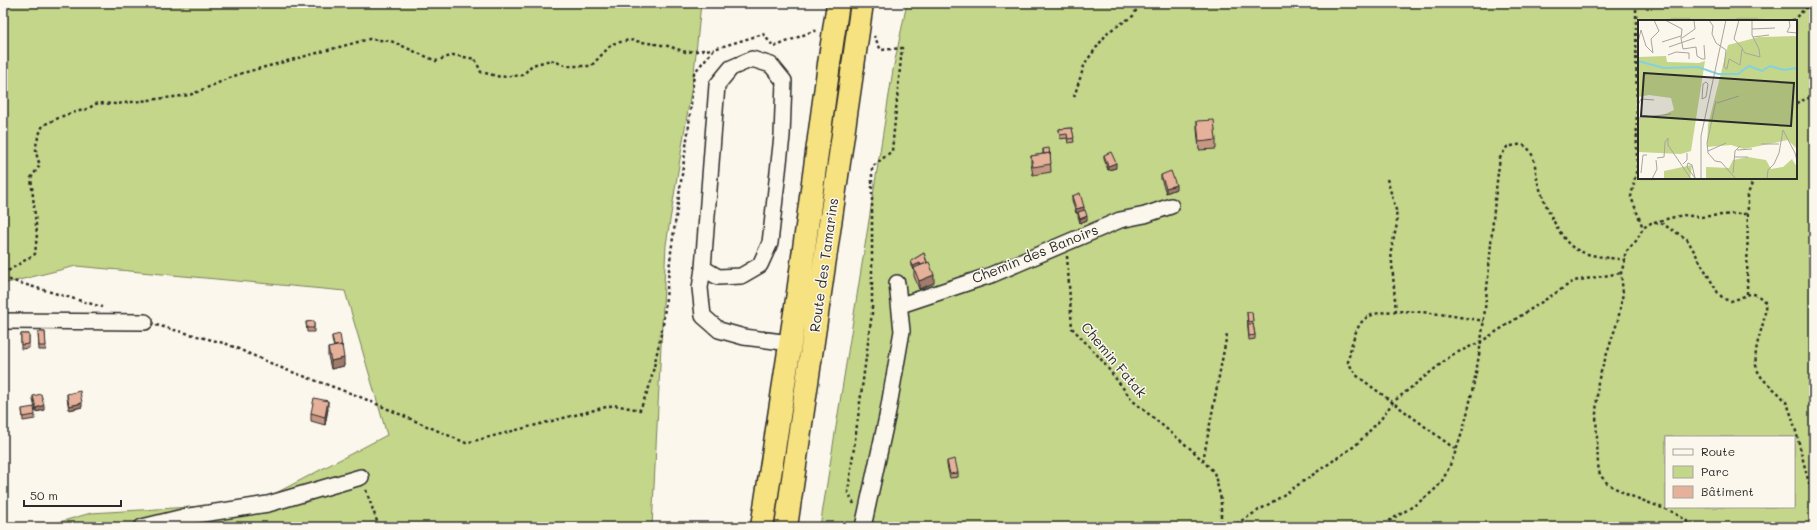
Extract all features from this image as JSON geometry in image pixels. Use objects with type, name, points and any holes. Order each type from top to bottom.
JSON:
[{"type":"highway","name":"Route des Tamarins","points":[[762,527],[790,343],[838,3]]},
{"type":"highway","name":"Route des Tamarins","points":[[786,527],[862,3]]},
{"type":"street","points":[[703,268],[718,277],[741,276],[760,265],[770,243],[782,136],[784,81],[771,65],[752,60],[731,68],[717,85],[703,268],[700,288],[703,316],[719,330],[744,337],[790,343]]},
{"type":"street","name":"Chemin des Banoirs","points":[[900,305],[991,275],[1065,242],[1120,220],[1145,215],[1171,206]]},
{"type":"street","points":[[864,526],[888,417],[902,331],[897,283]]},
{"type":"street","points":[[3,321],[145,322]]},
{"type":"street","points":[[142,527],[183,517],[268,504],[361,477]]},
{"type":"path","points":[[1074,97],[1085,63],[1108,32],[1133,16],[1140,3]]},
{"type":"path","points":[[1636,3],[1637,168],[1631,197],[1643,228]]},
{"type":"path","points":[[1793,20],[1811,3]]},
{"type":"path","points":[[3,274],[36,254],[37,234],[31,178],[40,165],[36,154],[36,143],[43,125],[65,115],[87,109],[98,103],[116,104],[190,95],[239,74],[369,39],[391,41],[436,61],[453,55],[475,59],[481,72],[501,77],[522,75],[532,64],[551,60],[567,66],[591,66],[612,44],[629,40],[668,46],[686,52],[714,49],[762,34],[774,47],[813,31],[821,32]]},
{"type":"path","points":[[864,526],[848,492],[872,313],[872,167],[892,151],[902,48],[881,50],[874,36],[867,35]]},
{"type":"path","points":[[145,322],[227,344],[284,369],[358,396],[466,443],[614,405],[640,410],[650,385],[663,325],[671,252],[689,125],[694,73],[714,49]]},
{"type":"path","points":[[1797,103],[1814,96]]},
{"type":"path","points":[[1389,527],[1389,521],[1418,502],[1441,482],[1456,449],[1466,420],[1479,364],[1482,341],[1500,158],[1507,147],[1517,145],[1525,146],[1532,154],[1538,183],[1546,204],[1568,244],[1578,250],[1594,256],[1625,260]]},
{"type":"path","points":[[1387,179],[1396,210],[1397,224],[1391,259],[1396,312]]},
{"type":"path","points":[[1747,294],[1748,194],[1754,179]]},
{"type":"path","points":[[1692,527],[1687,521],[1673,512],[1626,494],[1608,484],[1600,474],[1598,465],[1596,414],[1598,381],[1618,320],[1623,293],[1621,274],[1625,260],[1625,253],[1636,241],[1643,228],[1651,223],[1683,215],[1700,217],[1748,214]]},
{"type":"path","points":[[1651,223],[1661,223],[1687,240],[1718,293],[1724,299],[1731,301],[1751,293],[1759,296],[1766,302],[1766,315],[1754,352],[1757,368],[1762,378],[1787,404],[1807,480],[1814,498]]},
{"type":"path","name":"Chemin Fatak","points":[[1065,242],[1072,328],[1100,358],[1133,401],[1214,472],[1221,499],[1221,527]]},
{"type":"path","points":[[1231,527],[1278,498],[1356,445],[1381,419],[1393,402],[1452,355],[1482,341],[1574,281],[1621,274]]},
{"type":"path","points":[[3,278],[109,309]]},
{"type":"path","points":[[1456,449],[1356,375],[1348,362],[1351,348],[1358,329],[1366,318],[1381,313],[1418,311],[1484,321]]},
{"type":"path","points":[[1203,462],[1227,334]]},
{"type":"path","points":[[361,477],[379,527]]},
{"type":"green space","points":[[3,3],[701,3],[694,73],[666,245],[652,527],[42,527],[91,513],[257,503],[387,435],[345,291],[76,266],[3,284]]},
{"type":"green space","points":[[907,3],[1814,3],[1814,527],[820,527],[893,70]]},
{"type":"building","points":[[1214,120],[1216,140],[1199,142],[1197,121]]},
{"type":"building","points":[[1072,128],[1074,138],[1068,139],[1067,134],[1060,135],[1059,129]]},
{"type":"building","points":[[1049,148],[1050,153],[1044,154],[1043,149]]},
{"type":"building","points":[[1111,152],[1116,163],[1108,166],[1104,155]]},
{"type":"building","points":[[1050,153],[1051,164],[1033,167],[1031,156]]},
{"type":"building","points":[[1171,171],[1176,185],[1166,188],[1161,175]]},
{"type":"building","points":[[1080,193],[1084,207],[1076,209],[1072,196]]},
{"type":"building","points":[[1085,210],[1087,216],[1080,219],[1078,212]]},
{"type":"building","points":[[924,253],[927,263],[921,265],[920,263],[913,266],[911,261]]},
{"type":"building","points":[[929,262],[934,275],[919,281],[914,268]]},
{"type":"building","points":[[1247,312],[1252,312],[1253,321],[1248,322]]},
{"type":"building","points":[[314,321],[314,328],[307,328],[306,322]]},
{"type":"building","points":[[1248,324],[1253,324],[1255,335],[1249,336]]},
{"type":"building","points":[[38,332],[45,332],[46,346],[39,346]]},
{"type":"building","points":[[21,334],[29,334],[29,344],[21,345]]},
{"type":"building","points":[[340,334],[342,345],[334,346],[332,336]]},
{"type":"building","points":[[342,345],[344,358],[331,361],[328,348]]},
{"type":"building","points":[[80,391],[82,403],[69,406],[67,394]]},
{"type":"building","points":[[41,394],[44,405],[36,408],[33,396]]},
{"type":"building","points":[[314,398],[328,401],[325,417],[311,413]]},
{"type":"building","points":[[34,407],[35,415],[23,417],[22,409]]},
{"type":"building","points":[[955,459],[958,473],[950,474],[947,461]]}]
